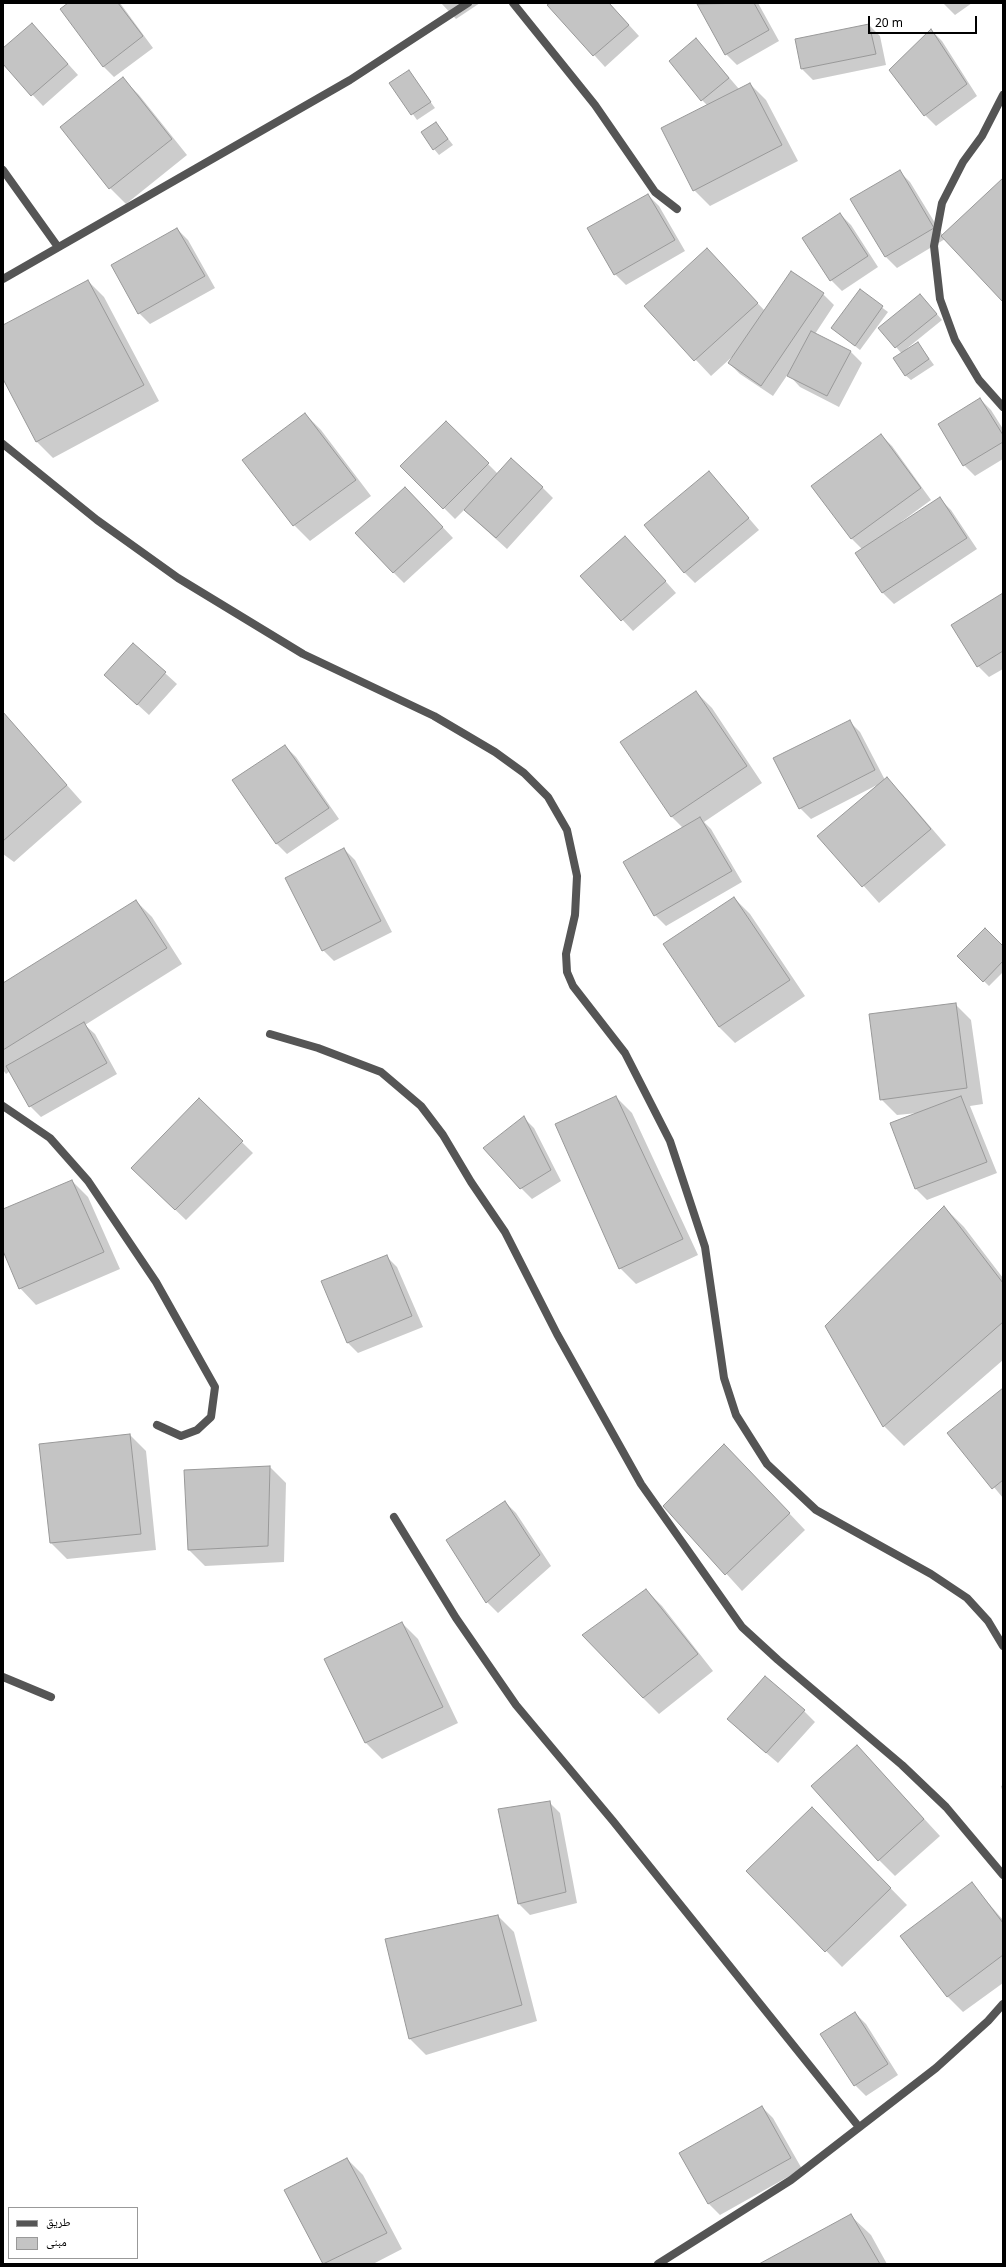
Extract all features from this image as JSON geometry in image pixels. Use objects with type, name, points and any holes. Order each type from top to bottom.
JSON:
[{"type":"street","points":[[3,279],[350,80],[468,3]]},
{"type":"street","points":[[513,3],[595,105],[655,192],[677,209]]},
{"type":"street","points":[[1003,95],[982,136],[963,162],[942,203],[934,246],[940,299],[955,340],[979,380],[1003,407]]},
{"type":"street","points":[[3,170],[58,247]]},
{"type":"street","points":[[3,444],[97,520],[178,578],[303,654],[434,716],[495,752],[524,773],[548,797],[567,830],[576,876],[575,915],[566,954],[567,972],[573,986],[625,1053],[670,1141],[705,1247],[724,1378],[736,1415],[767,1464],[816,1510],[931,1574],[967,1598],[988,1621],[1003,1646]]},
{"type":"street","points":[[270,1034],[318,1048],[381,1072],[421,1106],[443,1135],[471,1182],[505,1232],[557,1334],[641,1484],[742,1627],[778,1660],[908,1770],[946,1807],[1003,1875]]},
{"type":"street","points":[[3,1106],[50,1138],[88,1181],[156,1282],[215,1387],[211,1416],[197,1430],[181,1436],[157,1425]]},
{"type":"street","points":[[394,1517],[456,1618],[516,1705],[613,1821],[859,2127]]},
{"type":"street","points":[[3,1677],[51,1697]]},
{"type":"street","points":[[658,2264],[791,2180],[936,2068],[988,2021],[1003,2004]]},
{"type":"building","points":[[68,3],[118,3],[143,36],[103,67],[60,9]]},
{"type":"building","points":[[550,3],[609,3],[629,25],[593,56],[547,5]]},
{"type":"building","points":[[754,3],[769,30],[725,55],[697,4]]},
{"type":"building","points":[[32,23],[68,64],[31,96],[3,64],[3,48]]},
{"type":"building","points":[[869,24],[876,54],[801,69],[795,39]]},
{"type":"building","points":[[931,29],[967,84],[924,116],[889,70]]},
{"type":"building","points":[[696,38],[729,78],[701,101],[669,61]]},
{"type":"building","points":[[409,70],[431,102],[411,115],[389,83]]},
{"type":"building","points":[[123,77],[172,139],[109,189],[60,127]]},
{"type":"building","points":[[750,83],[782,145],[693,191],[661,128]]},
{"type":"building","points":[[436,122],[448,139],[433,150],[421,132]]},
{"type":"building","points":[[900,170],[934,228],[885,257],[850,199]]},
{"type":"building","points":[[1003,178],[1003,300],[1002,301],[941,236]]},
{"type":"building","points":[[648,194],[675,240],[614,275],[587,228]]},
{"type":"building","points":[[840,213],[868,256],[830,281],[802,238]]},
{"type":"building","points":[[177,228],[205,276],[138,314],[111,265]]},
{"type":"building","points":[[707,248],[758,303],[694,361],[644,306]]},
{"type":"building","points":[[791,271],[824,293],[761,386],[728,363]]},
{"type":"building","points":[[88,280],[144,385],[36,442],[3,379],[3,325]]},
{"type":"building","points":[[860,289],[883,306],[855,346],[831,328]]},
{"type":"building","points":[[920,294],[937,314],[895,348],[878,328]]},
{"type":"building","points":[[811,331],[851,351],[827,396],[787,376]]},
{"type":"building","points":[[918,342],[929,359],[905,376],[893,358]]},
{"type":"building","points":[[980,398],[1003,435],[1003,442],[963,466],[938,424]]},
{"type":"building","points":[[305,413],[356,480],[293,526],[242,460]]},
{"type":"building","points":[[446,421],[489,463],[443,509],[400,466]]},
{"type":"building","points":[[881,434],[921,488],[851,539],[811,486]]},
{"type":"building","points":[[511,458],[543,487],[496,538],[464,510]]},
{"type":"building","points":[[709,471],[749,518],[684,573],[644,525]]},
{"type":"building","points":[[405,487],[443,527],[393,573],[355,533]]},
{"type":"building","points":[[940,497],[967,538],[882,593],[855,553]]},
{"type":"building","points":[[625,536],[666,581],[621,621],[580,576]]},
{"type":"building","points":[[1003,593],[1003,651],[977,667],[951,625]]},
{"type":"building","points":[[133,643],[166,672],[137,705],[104,675]]},
{"type":"building","points":[[696,691],[747,766],[671,817],[620,742]]},
{"type":"building","points":[[3,712],[67,785],[3,841]]},
{"type":"building","points":[[850,720],[875,770],[799,809],[773,758]]},
{"type":"building","points":[[285,745],[329,808],[276,844],[232,780]]},
{"type":"building","points":[[887,777],[931,829],[862,887],[817,836]]},
{"type":"building","points":[[700,817],[732,871],[654,916],[623,862]]},
{"type":"building","points":[[344,848],[381,921],[322,951],[285,878]]},
{"type":"building","points":[[734,897],[790,980],[719,1027],[663,944]]},
{"type":"building","points":[[136,900],[167,948],[3,1050],[3,983]]},
{"type":"building","points":[[985,928],[1003,946],[1003,961],[983,982],[957,956]]},
{"type":"building","points":[[956,1003],[967,1088],[880,1100],[869,1014]]},
{"type":"building","points":[[84,1022],[107,1063],[29,1107],[6,1066]]},
{"type":"building","points":[[616,1096],[683,1239],[619,1269],[555,1124]]},
{"type":"building","points":[[961,1096],[987,1162],[915,1189],[890,1123]]},
{"type":"building","points":[[199,1098],[243,1141],[175,1210],[131,1168]]},
{"type":"building","points":[[524,1116],[551,1170],[520,1189],[483,1148]]},
{"type":"building","points":[[72,1180],[104,1252],[19,1289],[3,1251],[3,1209]]},
{"type":"building","points":[[944,1206],[1003,1283],[1003,1322],[883,1427],[825,1326]]},
{"type":"building","points":[[387,1255],[412,1316],[347,1343],[321,1281]]},
{"type":"building","points":[[1003,1388],[1003,1480],[992,1489],[947,1433]]},
{"type":"building","points":[[130,1434],[141,1534],[50,1543],[39,1444]]},
{"type":"building","points":[[724,1444],[790,1513],[725,1575],[663,1506]]},
{"type":"building","points":[[270,1466],[268,1546],[188,1550],[184,1470]]},
{"type":"building","points":[[505,1501],[540,1555],[486,1603],[446,1540]]},
{"type":"building","points":[[646,1589],[698,1654],[643,1698],[582,1635]]},
{"type":"building","points":[[402,1622],[443,1707],[365,1743],[324,1659]]},
{"type":"building","points":[[765,1676],[805,1710],[766,1753],[727,1719]]},
{"type":"building","points":[[857,1745],[924,1819],[878,1861],[811,1786]]},
{"type":"building","points":[[550,1801],[566,1892],[518,1904],[498,1809]]},
{"type":"building","points":[[812,1807],[891,1888],[825,1952],[746,1871]]},
{"type":"building","points":[[972,1882],[1003,1923],[1003,1955],[947,1997],[900,1936]]},
{"type":"building","points":[[498,1915],[522,2005],[409,2039],[385,1939]]},
{"type":"building","points":[[855,2012],[888,2064],[854,2086],[820,2034]]},
{"type":"building","points":[[762,2106],[791,2158],[708,2204],[679,2153]]},
{"type":"building","points":[[347,2158],[387,2233],[323,2264],[284,2190]]},
{"type":"building","points":[[851,2214],[880,2264],[759,2264]]}]
